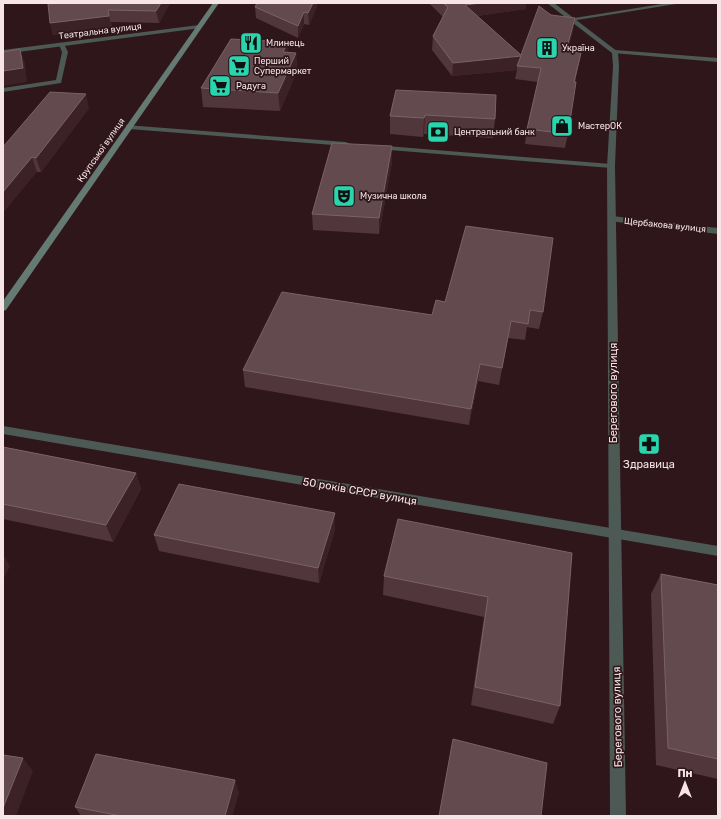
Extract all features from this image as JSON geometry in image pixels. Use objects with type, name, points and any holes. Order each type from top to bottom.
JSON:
[{"type":"main road","name":"Крупської вулиця","points":[[3,308],[216,3]]},
{"type":"street","points":[[550,3],[570,20],[615,52],[718,60]]},
{"type":"street","points":[[570,20],[679,3]]},
{"type":"street","name":"Театральна вулиця","points":[[3,52],[199,27]]},
{"type":"street","points":[[3,90],[59,82],[65,52],[62,45]]},
{"type":"street","name":"Берегового вулиця","points":[[615,52],[616,66],[611,166],[618,816]]},
{"type":"street","points":[[129,127],[356,145]]},
{"type":"street","points":[[371,146],[611,166]]},
{"type":"street","name":"Щербакова вулиця","points":[[612,219],[718,230]]},
{"type":"street","name":"50 років СРСР вулиця","points":[[3,430],[718,551]]},
{"type":"building","points":[[161,3],[156,11],[108,10],[109,16],[50,23],[48,4]]},
{"type":"building","points":[[257,3],[313,3],[308,13],[304,12],[298,26],[255,7]]},
{"type":"building","points":[[443,3],[481,3],[465,5],[521,55],[539,6],[551,15],[575,18],[566,51],[581,53],[574,82],[576,82],[568,134],[527,129],[541,68],[517,66],[521,56],[453,63],[433,36],[448,7]]},
{"type":"building","points":[[231,39],[288,42],[283,52],[296,53],[278,93],[201,88]]},
{"type":"building","points":[[20,49],[23,68],[3,71],[3,52]]},
{"type":"building","points":[[396,90],[496,95],[495,119],[425,115],[424,118],[390,116]]},
{"type":"building","points":[[50,92],[86,94],[36,158],[32,157],[3,192],[3,147]]},
{"type":"building","name":"Музична школа","points":[[332,143],[392,146],[379,218],[312,214]]},
{"type":"building","points":[[466,226],[553,238],[543,312],[530,310],[528,324],[511,321],[502,368],[480,364],[471,409],[243,370],[282,292],[432,315],[436,300],[445,302]]},
{"type":"building","points":[[3,447],[136,473],[106,525],[3,504]]},
{"type":"building","points":[[179,484],[335,513],[318,568],[154,535]]},
{"type":"building","points":[[398,519],[572,553],[560,706],[475,687],[488,597],[384,576]]},
{"type":"building","points":[[661,574],[718,585],[718,759],[668,748]]},
{"type":"building","points":[[453,739],[547,763],[541,816],[439,816]]},
{"type":"building","points":[[96,754],[235,780],[225,816],[121,816],[75,807]]},
{"type":"building","points":[[3,755],[23,758],[3,808]]},
{"type":"place","name":"Млинець","points":[[251,43]]},
{"type":"place","name":"Україна","points":[[547,48]]},
{"type":"place","name":"Перший Супермаркет","points":[[239,66]]},
{"type":"place","name":"Радуга","points":[[220,86]]},
{"type":"place","name":"МастерОК","points":[[562,126]]},
{"type":"place","name":"Центральний банк","points":[[438,132]]},
{"type":"place","name":"Музична школа","points":[[344,196]]},
{"type":"place","name":"Здравица","points":[[649,444]]}]
